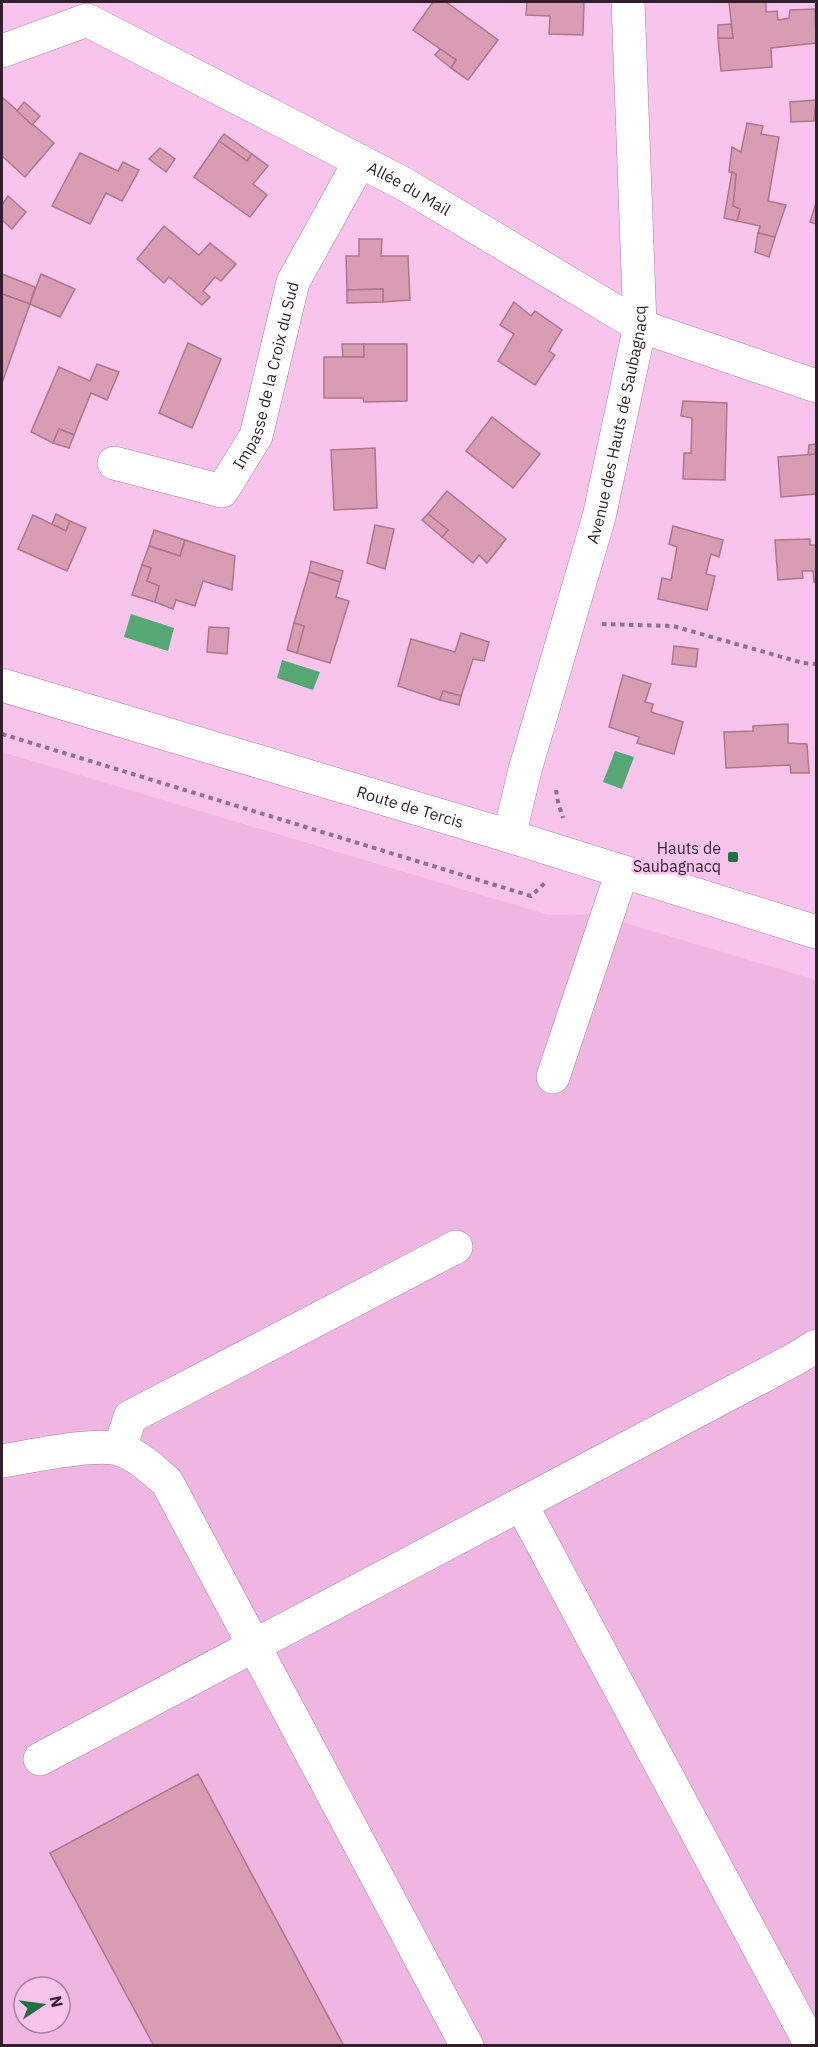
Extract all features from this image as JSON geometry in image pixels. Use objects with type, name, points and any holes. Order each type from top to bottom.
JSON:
[{"type":"street","name":"Avenue des Hauts de Saubagnacq","points":[[508,836],[599,517],[640,326],[628,2]]},
{"type":"street","name":"Allée du Mail","points":[[2,51],[88,10],[404,184],[640,326],[816,386]]},
{"type":"street","name":"Impasse de la Croix du Sud","points":[[114,464],[222,491],[256,436],[293,282],[360,161]]},
{"type":"street","name":"Route de Tercis","points":[[2,686],[508,836],[816,932]]},
{"type":"street","points":[[553,1077],[622,872]]},
{"type":"street","points":[[120,1449],[130,1418],[456,1247]]},
{"type":"street","points":[[40,1759],[816,1346]]},
{"type":"street","points":[[2,1461],[94,1447],[120,1449],[140,1459],[166,1482],[467,2046]]},
{"type":"street","points":[[521,1504],[811,2043]]},
{"type":"path","points":[[568,626],[608,623],[673,626],[803,663],[816,664]]},
{"type":"path","points":[[2,734],[531,896],[547,882]]},
{"type":"path","points":[[555,783],[558,802],[564,818]]},
{"type":"shaded area","points":[[131,614],[174,628],[168,651],[124,637]]},
{"type":"shaded area","points":[[282,660],[320,672],[313,690],[277,678]]},
{"type":"shaded area","points":[[615,751],[634,757],[622,789],[603,782]]},
{"type":"shaded area","points":[[2,752],[549,915],[595,914],[816,980],[816,2045],[2,2045]]},
{"type":"building","points":[[433,2],[446,2],[498,40],[468,80],[451,68],[456,60],[413,30]]},
{"type":"building","points":[[527,2],[584,2],[583,35],[549,34],[550,16],[526,15]]},
{"type":"building","points":[[729,2],[766,2],[766,12],[777,11],[778,20],[789,18],[790,10],[815,9],[816,43],[771,48],[772,67],[721,71],[718,38],[733,38]]},
{"type":"building","points":[[731,24],[733,38],[718,38],[718,25]]},
{"type":"building","points":[[440,49],[456,60],[451,68],[435,55]]},
{"type":"building","points":[[2,97],[54,143],[25,177],[2,156]]},
{"type":"building","points":[[816,100],[814,121],[791,122],[790,102]]},
{"type":"building","points":[[24,102],[40,116],[32,125],[17,111]]},
{"type":"building","points":[[747,123],[763,126],[761,134],[779,137],[768,201],[786,205],[775,237],[758,233],[760,226],[737,221],[740,209],[733,206],[736,174],[729,172],[732,147],[741,152]]},
{"type":"building","points":[[224,134],[252,154],[247,161],[219,141]]},
{"type":"building","points":[[219,141],[247,161],[252,154],[268,166],[253,184],[267,195],[250,217],[194,177]]},
{"type":"building","points":[[160,148],[175,159],[166,172],[149,159]]},
{"type":"building","points":[[80,153],[118,171],[123,162],[139,170],[122,201],[106,193],[90,224],[52,206]]},
{"type":"building","points":[[732,172],[736,174],[733,206],[740,209],[737,221],[724,218]]},
{"type":"building","points":[[8,196],[26,212],[12,229],[2,220],[2,205]]},
{"type":"building","points":[[816,203],[816,224],[810,222]]},
{"type":"building","points":[[164,226],[199,255],[210,243],[236,264],[221,281],[215,277],[203,291],[210,297],[202,305],[169,277],[164,283],[137,259]]},
{"type":"building","points":[[758,233],[775,237],[769,257],[755,252]]},
{"type":"building","points":[[359,239],[382,239],[381,256],[408,256],[410,300],[383,302],[383,289],[347,290],[346,256],[359,256]]},
{"type":"building","points":[[2,274],[35,287],[30,304],[2,294]]},
{"type":"building","points":[[41,274],[75,289],[60,317],[30,304]]},
{"type":"building","points":[[383,289],[383,302],[347,303],[347,290]]},
{"type":"building","points":[[2,294],[30,304],[2,383]]},
{"type":"building","points":[[514,302],[531,316],[535,311],[562,330],[549,351],[555,355],[535,385],[498,361],[514,334],[500,325]]},
{"type":"building","points":[[188,343],[221,359],[192,428],[159,413]]},
{"type":"building","points":[[342,344],[364,344],[364,357],[343,357]]},
{"type":"building","points":[[364,344],[407,344],[407,401],[364,402],[363,398],[324,398],[324,357],[364,357]]},
{"type":"building","points":[[97,364],[119,372],[107,400],[91,393],[74,435],[59,429],[53,443],[31,432],[59,367],[90,381]]},
{"type":"building","points":[[683,401],[727,403],[725,480],[683,479],[684,453],[691,453],[692,418],[681,416]]},
{"type":"building","points":[[492,417],[540,454],[513,488],[466,451]]},
{"type":"building","points":[[59,429],[74,435],[69,448],[53,443]]},
{"type":"building","points":[[816,444],[816,454],[808,455],[809,445]]},
{"type":"building","points":[[375,448],[377,508],[334,510],[331,450]]},
{"type":"building","points":[[816,454],[816,494],[781,497],[778,457]]},
{"type":"building","points":[[447,491],[506,539],[487,563],[479,555],[473,563],[442,537],[448,530],[428,514]]},
{"type":"building","points":[[56,514],[70,521],[66,531],[52,524]]},
{"type":"building","points":[[428,514],[448,530],[442,537],[422,520]]},
{"type":"building","points":[[33,515],[66,531],[70,521],[86,528],[67,571],[18,549]]},
{"type":"building","points":[[375,525],[394,529],[385,569],[367,563]]},
{"type":"building","points":[[673,526],[723,540],[719,557],[711,554],[706,574],[715,576],[707,610],[658,599],[662,578],[671,580],[677,547],[669,544]]},
{"type":"building","points":[[154,530],[185,540],[180,556],[149,546]]},
{"type":"building","points":[[810,539],[810,545],[816,545],[816,582],[814,582],[813,571],[802,571],[803,578],[778,580],[775,540]]},
{"type":"building","points":[[185,540],[235,556],[232,590],[203,581],[195,606],[176,600],[173,609],[155,602],[159,586],[147,581],[151,568],[142,565],[149,546],[180,556]]},
{"type":"building","points":[[311,561],[343,571],[340,582],[309,572]]},
{"type":"building","points":[[142,565],[151,568],[147,581],[159,586],[155,602],[132,595]]},
{"type":"building","points":[[309,572],[340,582],[336,597],[349,601],[330,663],[297,653],[304,626],[294,623]]},
{"type":"building","points":[[294,623],[304,626],[297,653],[287,650]]},
{"type":"building","points":[[209,627],[229,628],[227,654],[207,652]]},
{"type":"building","points":[[461,633],[489,642],[484,661],[473,659],[461,696],[443,691],[440,700],[398,686],[411,639],[455,652]]},
{"type":"building","points":[[674,646],[698,649],[696,667],[672,664]]},
{"type":"building","points":[[623,675],[651,684],[645,702],[653,704],[651,712],[683,722],[674,754],[637,743],[639,737],[609,727]]},
{"type":"building","points":[[443,691],[461,696],[459,705],[440,700]]},
{"type":"building","points":[[788,724],[788,743],[807,744],[809,773],[791,773],[790,765],[726,768],[724,732],[753,731],[753,726]]},
{"type":"building","points":[[198,1774],[344,2046],[154,2046],[50,1853]]},
{"type":"place","name":"Hauts de Saubagnacq","points":[[733,857]]}]
